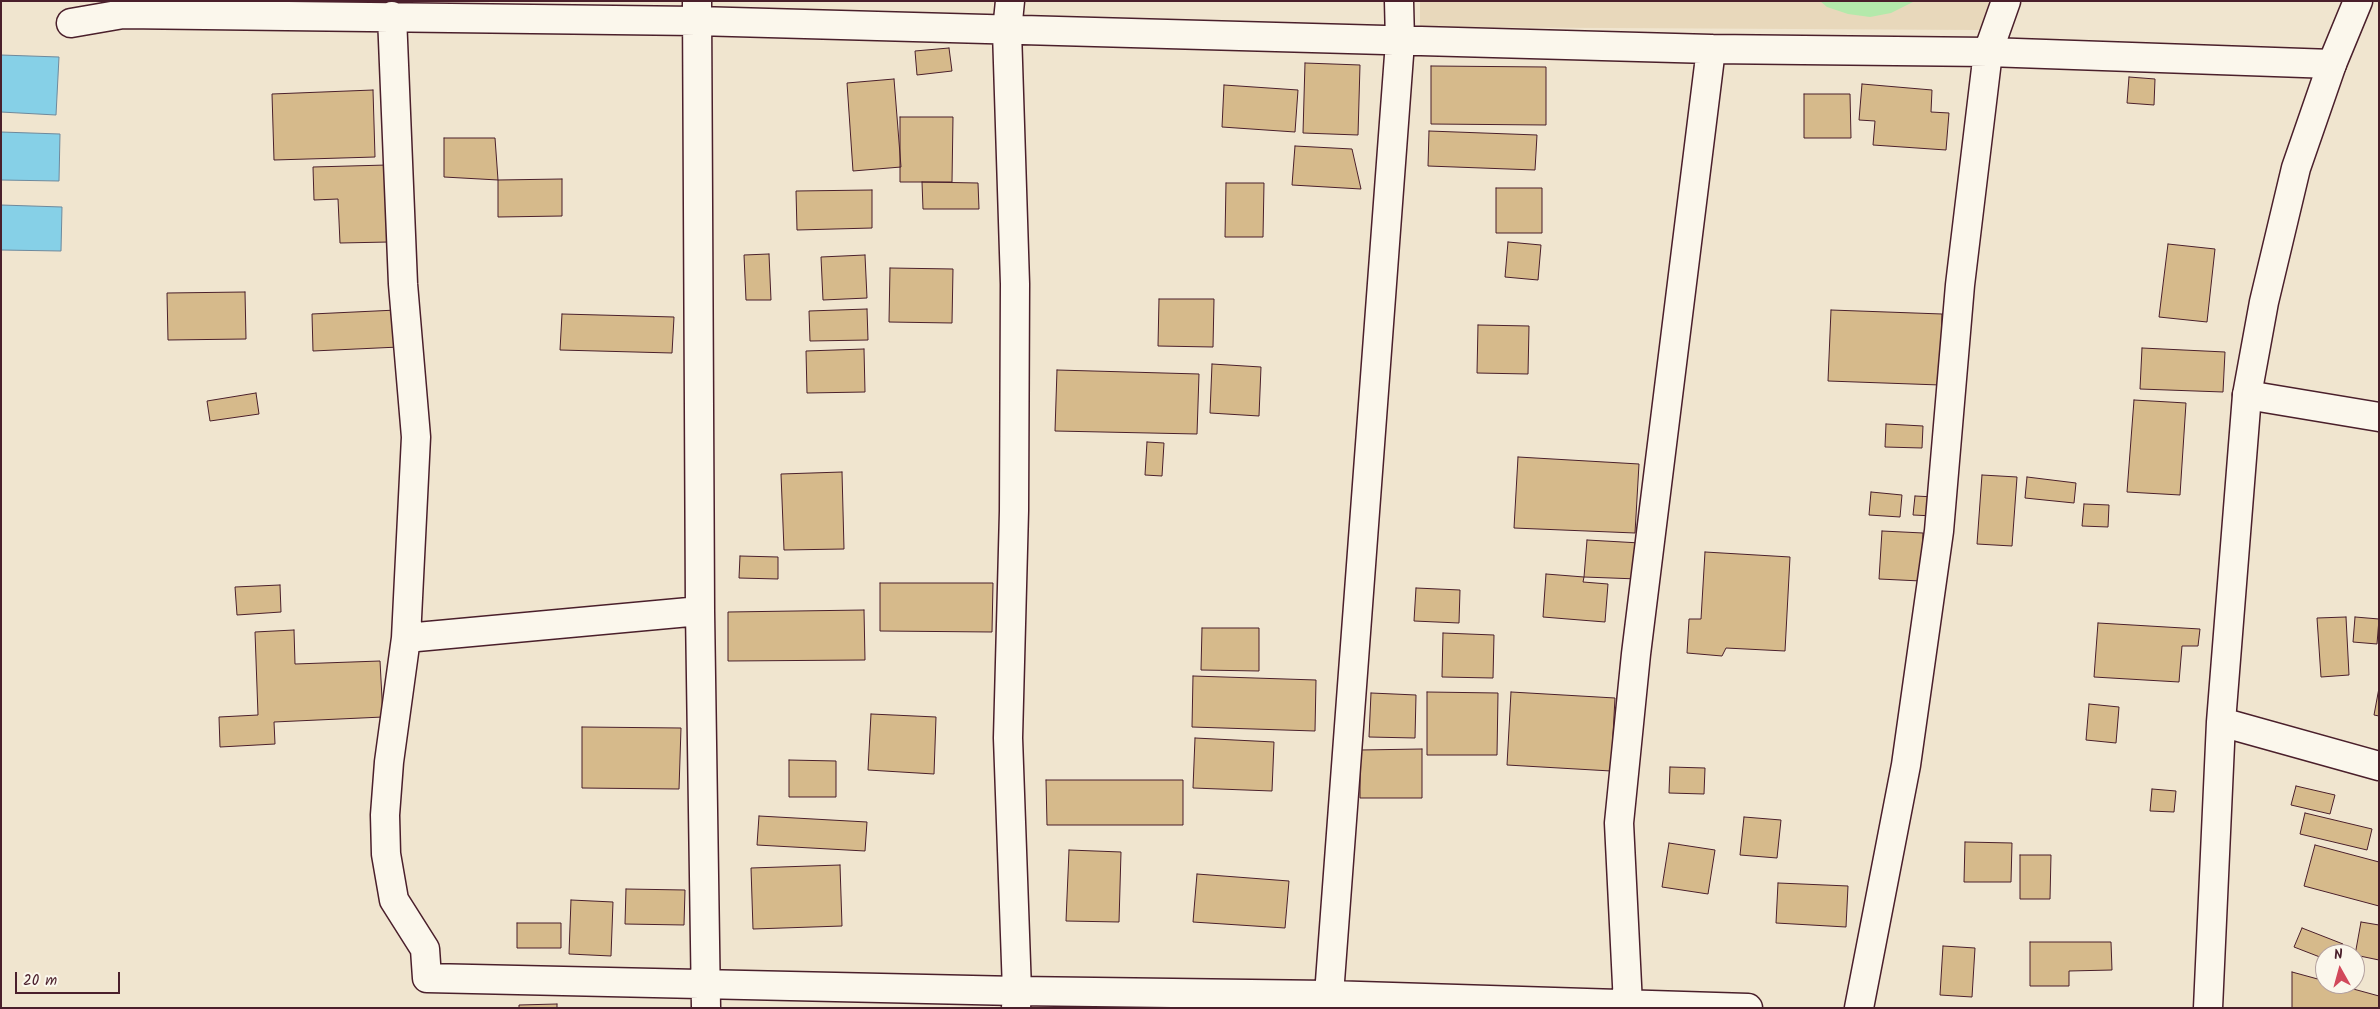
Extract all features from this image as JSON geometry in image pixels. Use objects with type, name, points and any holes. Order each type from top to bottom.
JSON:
[{"type":"street","points":[[1010,1],[1007,32],[1016,284],[1014,511],[1008,738],[1016,1000]]},
{"type":"street","points":[[1328,1001],[1400,42],[1399,1]]},
{"type":"street","points":[[1859,1008],[1906,765],[1939,531],[1960,285],[1988,52],[2006,1]]},
{"type":"street","points":[[2208,1008],[2222,722],[2247,395],[2264,302],[2296,168],[2332,64],[2358,1]]},
{"type":"street","points":[[71,23],[117,8],[392,16],[697,11],[1007,32],[1711,49],[1988,52],[2332,64]]},
{"type":"street","points":[[697,11],[700,610],[706,996]]},
{"type":"street","points":[[392,16],[404,284],[416,437],[406,638],[389,762],[384,815],[386,854],[394,900],[425,950],[428,978],[706,996],[1016,1000],[1328,1001],[1748,1008]]},
{"type":"street","points":[[1628,1005],[1619,823],[1639,635],[1711,49]]},
{"type":"street","points":[[2247,395],[2379,417]]},
{"type":"street","points":[[406,638],[700,610]]},
{"type":"street","points":[[2222,722],[2379,766]]},
{"type":"shaded area","points":[[1420,1],[1993,1],[1983,30],[1420,27]]},
{"type":"green space","points":[[1820,1],[1915,1],[1891,13],[1870,17],[1848,14],[1827,7]]},
{"type":"water","points":[[1,55],[59,57],[56,115],[1,112]]},
{"type":"water","points":[[1,132],[60,134],[59,181],[1,180]]},
{"type":"water","points":[[1,205],[62,207],[61,251],[1,250]]},
{"type":"building","points":[[949,48],[952,71],[917,75],[915,51]]},
{"type":"building","points":[[1305,63],[1360,65],[1358,135],[1303,133]]},
{"type":"building","points":[[1431,66],[1546,67],[1546,125],[1431,124]]},
{"type":"building","points":[[2129,77],[2155,79],[2154,105],[2127,103]]},
{"type":"building","points":[[894,79],[901,167],[853,171],[847,83]]},
{"type":"building","points":[[1862,84],[1932,90],[1931,112],[1949,113],[1946,150],[1873,145],[1875,121],[1859,120]]},
{"type":"building","points":[[1224,85],[1298,90],[1295,132],[1222,127]]},
{"type":"building","points":[[373,90],[375,157],[274,160],[272,94]]},
{"type":"building","points":[[1804,94],[1850,94],[1851,138],[1804,138]]},
{"type":"building","points":[[900,117],[953,117],[952,182],[900,182]]},
{"type":"building","points":[[1429,131],[1537,135],[1535,170],[1428,166]]},
{"type":"building","points":[[444,138],[495,138],[498,180],[444,177]]},
{"type":"building","points":[[1295,146],[1352,149],[1361,189],[1292,185]]},
{"type":"building","points":[[387,165],[389,242],[340,243],[338,199],[314,200],[313,167]]},
{"type":"building","points":[[562,179],[562,216],[498,217],[498,180]]},
{"type":"building","points":[[922,182],[978,183],[979,209],[923,209]]},
{"type":"building","points":[[1226,183],[1264,183],[1263,237],[1225,237]]},
{"type":"building","points":[[1496,188],[1542,188],[1542,233],[1496,233]]},
{"type":"building","points":[[872,190],[872,228],[797,230],[796,191]]},
{"type":"building","points":[[1508,242],[1541,245],[1538,280],[1505,277]]},
{"type":"building","points":[[2168,244],[2215,249],[2207,322],[2159,317]]},
{"type":"building","points":[[769,254],[771,300],[746,300],[744,255]]},
{"type":"building","points":[[865,255],[867,298],[823,300],[821,257]]},
{"type":"building","points":[[890,268],[953,269],[952,323],[889,322]]},
{"type":"building","points":[[245,292],[246,339],[168,340],[167,293]]},
{"type":"building","points":[[1159,299],[1214,299],[1213,347],[1158,346]]},
{"type":"building","points":[[867,309],[868,340],[810,341],[809,311]]},
{"type":"building","points":[[397,310],[399,347],[313,351],[312,314]]},
{"type":"building","points":[[1831,310],[1942,314],[1940,385],[1828,381]]},
{"type":"building","points":[[562,314],[674,317],[672,353],[560,350]]},
{"type":"building","points":[[1478,325],[1529,326],[1528,374],[1477,373]]},
{"type":"building","points":[[2142,348],[2225,352],[2223,392],[2140,389]]},
{"type":"building","points":[[864,349],[865,392],[807,393],[806,351]]},
{"type":"building","points":[[1212,364],[1261,367],[1259,416],[1210,413]]},
{"type":"building","points":[[1057,370],[1199,374],[1197,434],[1055,431]]},
{"type":"building","points":[[256,393],[259,414],[210,421],[207,401]]},
{"type":"building","points":[[2134,400],[2186,403],[2180,495],[2127,492]]},
{"type":"building","points":[[1886,424],[1923,426],[1922,448],[1885,447]]},
{"type":"building","points":[[1147,442],[1164,443],[1162,476],[1145,475]]},
{"type":"building","points":[[1518,457],[1639,464],[1635,533],[1514,528]]},
{"type":"building","points":[[842,472],[844,549],[784,550],[781,474]]},
{"type":"building","points":[[1982,475],[2017,477],[2012,546],[1977,544]]},
{"type":"building","points":[[2027,477],[2076,483],[2074,503],[2025,498]]},
{"type":"building","points":[[1871,492],[1902,495],[1900,517],[1869,515]]},
{"type":"building","points":[[1915,496],[1935,497],[1934,516],[1913,515]]},
{"type":"building","points":[[2084,504],[2109,505],[2108,527],[2082,526]]},
{"type":"building","points":[[1882,531],[1923,533],[1921,581],[1879,579]]},
{"type":"building","points":[[1587,540],[1640,543],[1638,579],[1584,577]]},
{"type":"building","points":[[1705,552],[1790,557],[1785,651],[1726,648],[1722,656],[1687,653],[1689,619],[1701,619]]},
{"type":"building","points":[[740,556],[778,557],[778,579],[739,578]]},
{"type":"building","points":[[1546,574],[1584,577],[1583,582],[1608,584],[1605,622],[1543,617]]},
{"type":"building","points":[[880,583],[993,583],[992,632],[880,631]]},
{"type":"building","points":[[280,585],[281,612],[237,615],[235,587]]},
{"type":"building","points":[[1416,588],[1460,590],[1459,623],[1414,621]]},
{"type":"building","points":[[864,610],[865,660],[728,661],[728,612]]},
{"type":"building","points":[[2346,617],[2349,675],[2321,677],[2317,618]]},
{"type":"building","points":[[2355,617],[2379,619],[2377,644],[2353,642]]},
{"type":"building","points":[[2098,623],[2200,629],[2198,646],[2182,646],[2179,682],[2094,677]]},
{"type":"building","points":[[1202,628],[1259,628],[1259,671],[1201,670]]},
{"type":"building","points":[[294,630],[295,664],[380,661],[383,717],[274,722],[275,744],[220,747],[219,717],[258,715],[255,632]]},
{"type":"building","points":[[1443,633],[1494,635],[1493,678],[1442,677]]},
{"type":"building","points":[[1193,676],[1316,680],[1315,731],[1192,727]]},
{"type":"building","points":[[2379,688],[2379,716],[2374,715]]},
{"type":"building","points":[[1427,692],[1498,693],[1497,755],[1427,755]]},
{"type":"building","points":[[1511,692],[1615,698],[1611,771],[1507,765]]},
{"type":"building","points":[[1371,693],[1416,695],[1415,738],[1369,737]]},
{"type":"building","points":[[2089,704],[2119,707],[2116,743],[2086,740]]},
{"type":"building","points":[[871,714],[936,717],[934,774],[868,770]]},
{"type":"building","points":[[582,727],[681,728],[679,789],[582,788]]},
{"type":"building","points":[[1195,738],[1274,742],[1272,791],[1193,788]]},
{"type":"building","points":[[1422,749],[1422,798],[1360,798],[1360,750]]},
{"type":"building","points":[[789,760],[836,761],[836,797],[789,797]]},
{"type":"building","points":[[1670,767],[1705,768],[1704,794],[1669,793]]},
{"type":"building","points":[[1046,780],[1183,780],[1183,825],[1047,825]]},
{"type":"building","points":[[2296,786],[2335,795],[2330,814],[2291,805]]},
{"type":"building","points":[[2152,789],[2176,791],[2174,812],[2150,811]]},
{"type":"building","points":[[2305,813],[2372,829],[2367,850],[2300,834]]},
{"type":"building","points":[[759,816],[867,822],[865,851],[757,845]]},
{"type":"building","points":[[1744,817],[1781,820],[1777,858],[1740,855]]},
{"type":"building","points":[[1965,842],[2012,843],[2011,882],[1964,882]]},
{"type":"building","points":[[1669,843],[1715,850],[1708,894],[1662,887]]},
{"type":"building","points":[[2315,845],[2379,862],[2379,906],[2304,886]]},
{"type":"building","points":[[1069,850],[1121,852],[1119,922],[1066,921]]},
{"type":"building","points":[[2020,855],[2051,855],[2050,899],[2020,899]]},
{"type":"building","points":[[840,865],[842,926],[753,929],[751,868]]},
{"type":"building","points":[[1197,874],[1289,881],[1285,928],[1193,922]]},
{"type":"building","points":[[1778,883],[1848,886],[1846,927],[1776,923]]},
{"type":"building","points":[[626,889],[685,890],[684,925],[625,924]]},
{"type":"building","points":[[571,900],[613,902],[611,956],[569,954]]},
{"type":"building","points":[[2361,922],[2379,925],[2379,960],[2365,957],[2365,944],[2357,944]]},
{"type":"building","points":[[517,923],[561,923],[561,948],[517,948]]},
{"type":"building","points":[[2302,928],[2343,944],[2315,944],[2315,955],[2294,947]]},
{"type":"building","points":[[2030,942],[2111,942],[2112,970],[2069,971],[2069,986],[2030,986]]},
{"type":"building","points":[[1943,946],[1975,948],[1972,997],[1940,995]]},
{"type":"building","points":[[2292,972],[2315,978],[2315,994],[2365,994],[2365,992],[2379,996],[2379,1008],[2292,1008]]},
{"type":"building","points":[[557,1004],[557,1008],[519,1008],[519,1005]]}]
